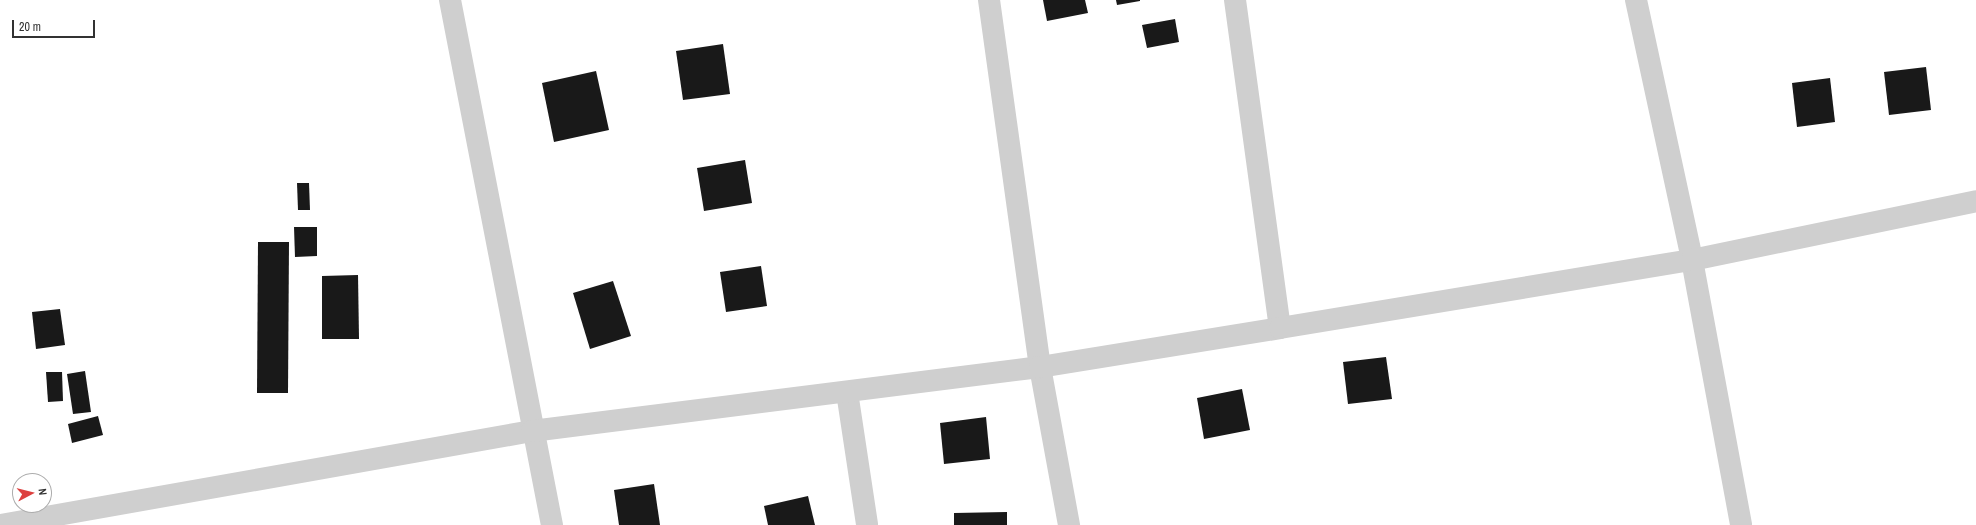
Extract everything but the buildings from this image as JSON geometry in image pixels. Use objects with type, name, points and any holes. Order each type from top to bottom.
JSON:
[{"type":"street","points":[[450,0],[532,431],[552,525]]},
{"type":"street","points":[[989,0],[1040,367],[1069,525]]},
{"type":"street","points":[[1234,0],[1280,328]]},
{"type":"street","points":[[1636,0],[1692,260],[1742,525]]},
{"type":"street","points":[[1,525],[532,431],[1040,367],[1280,328],[1692,260],[1976,201]]},
{"type":"street","points":[[847,392],[867,525]]}]
